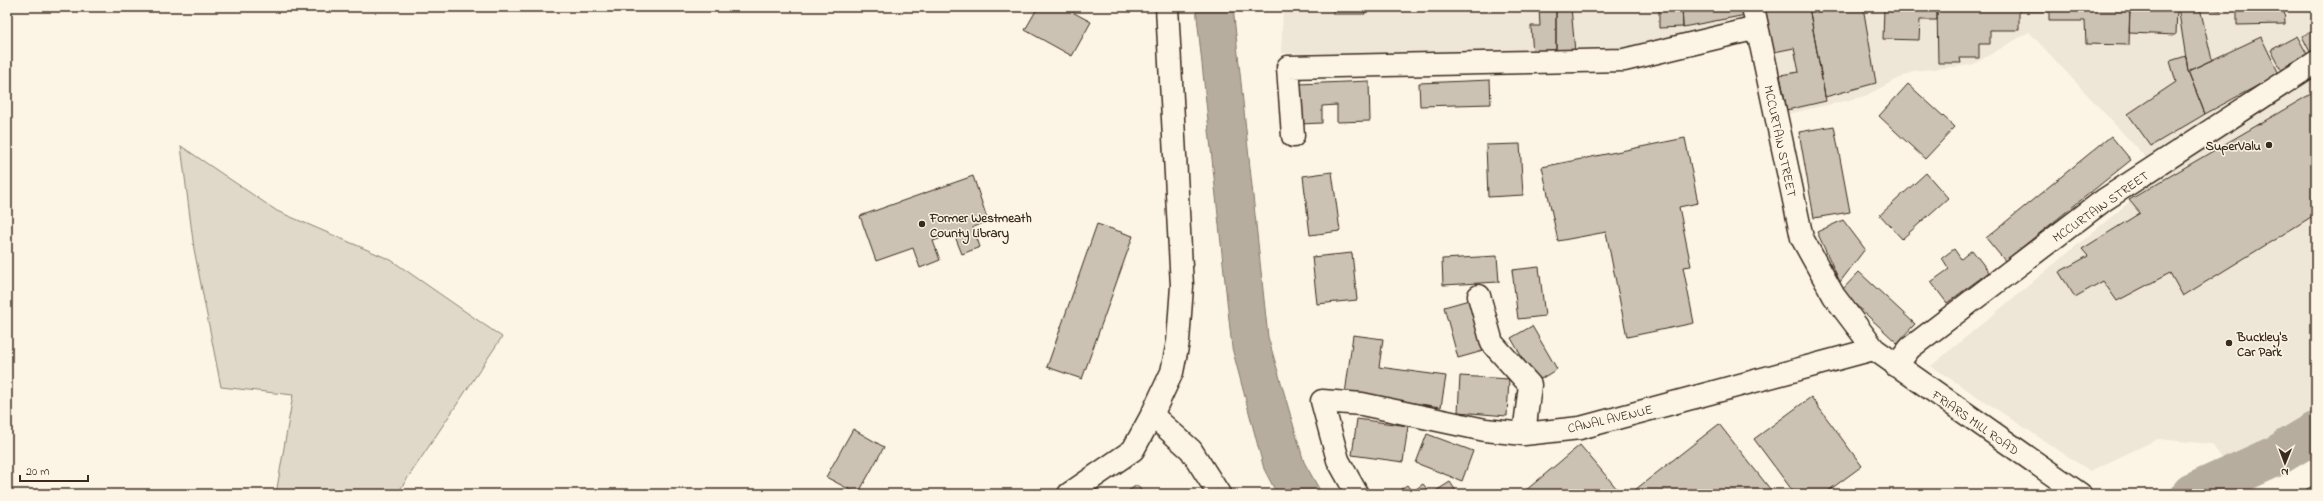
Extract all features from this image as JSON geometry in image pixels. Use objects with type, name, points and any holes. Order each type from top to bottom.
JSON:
[{"type":"street","points":[[1069,494],[1133,450],[1152,415],[1172,372],[1178,342],[1182,286],[1167,7]]},
{"type":"street","points":[[1293,136],[1288,67],[1624,60],[1755,17]]},
{"type":"street","name":"MCCURTAIN STREET","points":[[1755,17],[1802,238],[1834,296],[1874,349]]},
{"type":"street","name":"MCCURTAIN STREET","points":[[1896,366],[1910,348],[2104,200],[2316,62]]},
{"type":"street","points":[[1479,296],[1492,343],[1530,385],[1524,434]]},
{"type":"street","name":"FRIARS MILL ROAD","points":[[1874,349],[1896,366],[2080,494]]},
{"type":"street","name":"CANAL AVENUE","points":[[1357,494],[1338,460],[1322,401],[1362,404],[1485,430],[1524,434],[1580,428],[1874,349]]},
{"type":"street","points":[[1152,415],[1191,450],[1219,494]]},
{"type":"shaded area","points":[[1196,7],[1233,7],[1268,337],[1304,462],[1322,494],[1277,494],[1264,469],[1232,348]]},
{"type":"shaded area","points":[[1283,7],[2316,7],[2316,421],[2229,472],[2212,444],[2158,439],[2090,471],[1931,366],[2162,175],[2029,32],[1972,65],[1913,71],[1865,96],[1784,115],[1763,16],[1625,50],[1507,56],[1281,53]]},
{"type":"shaded area","points":[[181,146],[277,211],[391,260],[502,337],[397,494],[276,494],[293,395],[221,387],[194,249]]},
{"type":"building","points":[[1038,7],[1063,7],[1091,22],[1072,56],[1025,30]]},
{"type":"building","points":[[1333,7],[1365,7],[1365,14],[1333,14]]},
{"type":"building","points":[[1427,7],[1462,7],[1462,9]]},
{"type":"building","points":[[1530,7],[1556,7],[1556,54],[1533,55],[1531,26],[1540,26],[1539,8]]},
{"type":"building","points":[[1556,7],[1571,7],[1575,52],[1556,54]]},
{"type":"building","points":[[1659,7],[1682,7],[1683,27],[1659,28]]},
{"type":"building","points":[[1682,7],[1745,7],[1746,15],[1683,27]]},
{"type":"building","points":[[1765,7],[1809,7],[1826,101],[1787,110],[1780,75],[1799,72],[1794,48],[1774,52]]},
{"type":"building","points":[[1809,7],[1863,7],[1876,83],[1825,97]]},
{"type":"building","points":[[1884,7],[1937,7],[1937,20],[1920,20],[1919,40],[1883,39]]},
{"type":"building","points":[[1937,7],[2019,7],[2019,30],[1990,30],[1990,44],[1979,44],[1979,58],[1960,58],[1961,63],[1938,63]]},
{"type":"building","points":[[2019,7],[2049,7],[2049,11],[2019,11]]},
{"type":"building","points":[[2049,7],[2130,7],[2129,45],[2086,44],[2085,21],[2049,21]]},
{"type":"building","points":[[2130,7],[2177,7],[2176,35],[2129,33]]},
{"type":"building","points":[[2178,7],[2221,7],[2221,10],[2200,8],[2212,60],[2188,71]]},
{"type":"building","points":[[2225,7],[2284,7],[2285,24],[2237,25],[2237,10],[2225,10]]},
{"type":"building","points":[[2316,30],[2316,49],[2310,52],[2302,36]]},
{"type":"building","points":[[2297,36],[2307,54],[2281,69],[2271,50]]},
{"type":"building","points":[[2261,37],[2279,74],[2205,114],[2188,71]]},
{"type":"building","points":[[2186,56],[2188,71],[2205,114],[2151,146],[2128,114],[2176,82],[2170,61]]},
{"type":"building","points":[[1490,80],[1491,104],[1420,106],[1419,83]]},
{"type":"building","points":[[1369,81],[1370,121],[1337,122],[1337,105],[1322,106],[1322,123],[1300,124],[1299,84]]},
{"type":"building","points":[[1908,84],[1955,127],[1925,159],[1879,116]]},
{"type":"building","name":"SuperValu","points":[[2316,91],[2316,214],[2183,296],[2170,273],[2117,301],[2103,281],[2075,297],[2059,272],[2088,256],[2082,249],[2140,213],[2129,200]]},
{"type":"building","points":[[1834,126],[1850,212],[1814,218],[1799,132]]},
{"type":"building","points":[[2111,136],[2131,160],[2005,261],[1986,238]]},
{"type":"building","points":[[1685,138],[1698,203],[1679,207],[1691,266],[1683,267],[1694,323],[1627,337],[1606,232],[1558,241],[1542,167]]},
{"type":"building","points":[[1520,144],[1523,195],[1488,197],[1486,145]]},
{"type":"building","points":[[1332,172],[1340,231],[1310,235],[1303,176]]},
{"type":"building","points":[[1926,173],[1948,198],[1902,239],[1880,215]]},
{"type":"building","name":"Former Westmeath County Library","points":[[973,176],[988,221],[973,227],[980,247],[962,254],[954,234],[933,241],[940,260],[920,268],[913,248],[876,261],[860,216]]},
{"type":"building","points":[[1843,220],[1865,249],[1840,282],[1817,232]]},
{"type":"building","points":[[1097,224],[1133,236],[1082,379],[1047,367]]},
{"type":"building","points":[[1954,249],[1961,259],[1972,250],[1989,272],[1947,303],[1931,282],[1949,269],[1942,258]]},
{"type":"building","points":[[1352,253],[1357,300],[1317,304],[1312,257]]},
{"type":"building","points":[[1497,256],[1499,282],[1443,285],[1442,259]]},
{"type":"building","points":[[1539,267],[1545,316],[1518,319],[1512,270]]},
{"type":"building","points":[[1859,272],[1915,324],[1897,343],[1841,291]]},
{"type":"building","points":[[1469,300],[1483,351],[1458,358],[1444,307]]},
{"type":"building","points":[[1532,326],[1557,369],[1536,382],[1511,338]]},
{"type":"building","points":[[1353,335],[1383,339],[1379,367],[1446,376],[1441,407],[1345,394]]},
{"type":"building","points":[[1460,376],[1509,379],[1507,416],[1458,412]]},
{"type":"building","points":[[1811,397],[1862,466],[1824,494],[1795,494],[1754,439]]},
{"type":"building","points":[[1357,419],[1408,426],[1403,462],[1352,455]]},
{"type":"building","points":[[1719,424],[1774,494],[1631,493]]},
{"type":"building","points":[[853,429],[884,447],[858,494],[826,477]]},
{"type":"building","points":[[1427,434],[1473,451],[1462,481],[1416,463]]},
{"type":"building","points":[[1580,445],[1618,490],[1613,494],[1528,494],[1525,491]]},
{"type":"building","points":[[1450,482],[1458,494],[1431,494]]},
{"type":"building","points":[[1423,484],[1429,491],[1425,494],[1394,494],[1407,485],[1412,492]]},
{"type":"building","points":[[2316,484],[2316,494],[2298,494]]},
{"type":"building","points":[[1137,485],[1144,494],[1124,494]]},
{"type":"waterway","points":[[2192,494],[2276,456],[2316,432]]},
{"type":"place","name":"SuperValu","points":[[2269,145]]},
{"type":"place","name":"Former Westmeath County Library","points":[[922,224]]},
{"type":"place","name":"Buckley's Car Park","points":[[2229,343]]}]
